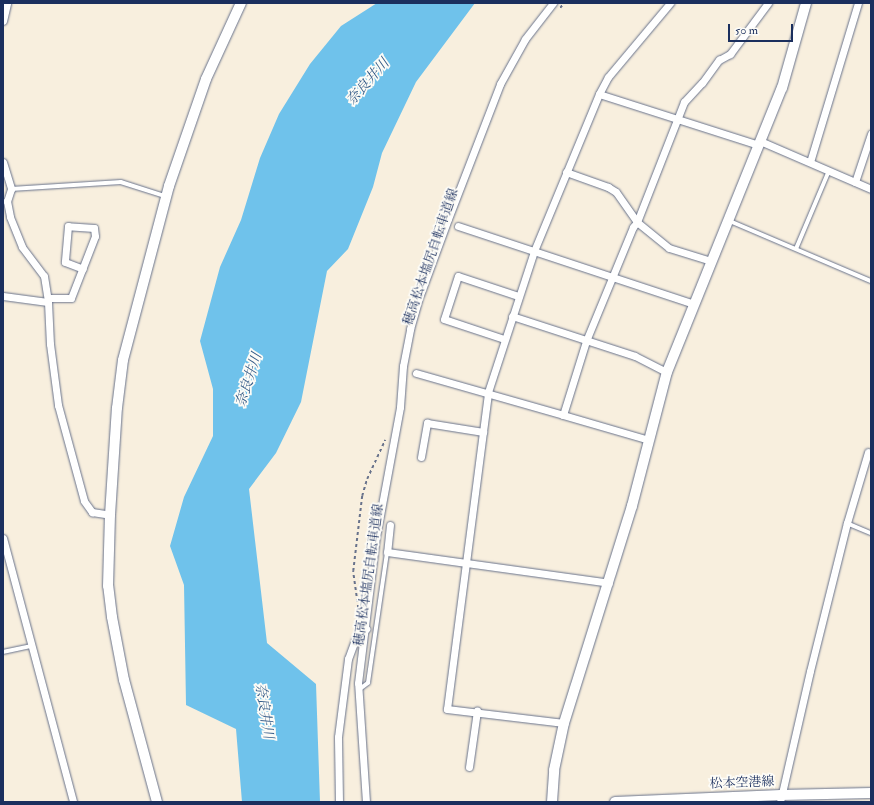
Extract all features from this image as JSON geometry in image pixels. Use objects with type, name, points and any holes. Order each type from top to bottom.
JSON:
[{"type":"street","points":[[3,21],[7,3]]},
{"type":"street","points":[[157,802],[124,680],[112,617],[108,586],[110,515],[117,408],[123,360],[166,196],[206,79],[241,3]]},
{"type":"street","points":[[366,802],[358,683],[366,629],[376,537],[400,407],[403,366],[420,295],[500,84],[525,39],[553,3]]},
{"type":"street","points":[[564,723],[477,711],[447,709],[488,392],[504,338],[534,251],[599,94],[608,77],[670,3]]},
{"type":"street","points":[[563,416],[586,341],[633,227],[637,222],[684,102],[702,83],[719,60],[730,54],[768,3]]},
{"type":"street","points":[[810,162],[858,3]]},
{"type":"street","points":[[552,802],[554,770],[564,723],[632,506],[667,372],[782,88],[805,4]]},
{"type":"street","points":[[599,94],[759,143],[810,162],[871,189]]},
{"type":"street","points":[[856,182],[871,134]]},
{"type":"street","points":[[3,162],[11,189],[7,201],[10,217],[22,247],[44,276],[48,300],[50,344],[58,405],[84,501],[92,512],[110,515]]},
{"type":"street","points":[[566,172],[608,187],[616,192],[637,222],[669,248],[711,262]]},
{"type":"street","points":[[3,296],[48,300],[72,298],[83,269],[95,236],[94,228],[68,226],[65,262],[83,269]]},
{"type":"street","points":[[458,226],[694,304]]},
{"type":"street","points":[[504,338],[444,319],[458,276],[518,296]]},
{"type":"street","points":[[512,316],[636,356],[667,372]]},
{"type":"street","points":[[416,373],[488,392],[563,416],[649,440]]},
{"type":"street","points":[[421,457],[427,423],[483,432]]},
{"type":"street","points":[[781,798],[810,671],[847,523],[868,452]]},
{"type":"street","points":[[390,525],[386,552],[609,583]]},
{"type":"street","points":[[3,538],[73,802]]},
{"type":"street","points":[[339,802],[338,737],[348,659],[355,640],[366,629]]},
{"type":"street","points":[[469,767],[477,711]]},
{"type":"street","name":"松本空港線","points":[[615,802],[831,798],[871,793]]},
{"type":"lane","points":[[796,249],[829,171]]},
{"type":"lane","points":[[11,189],[121,182],[166,196]]},
{"type":"lane","points":[[728,220],[871,281]]},
{"type":"lane","points":[[847,523],[871,533]]},
{"type":"lane","points":[[359,690],[368,683],[386,552]]},
{"type":"lane","points":[[3,652],[31,646]]},
{"type":"path","points":[[559,9],[564,3]]},
{"type":"path","points":[[359,610],[353,571],[362,496],[367,479],[388,434]]},
{"type":"water","name":"奈良井川","points":[[377,3],[475,3],[416,82],[382,153],[373,187],[348,249],[327,271],[301,402],[276,453],[249,489],[267,643],[316,684],[320,802],[242,802],[236,729],[186,705],[184,585],[170,546],[184,497],[213,436],[213,389],[200,341],[220,267],[241,220],[260,158],[279,114],[310,64],[341,26]]}]
